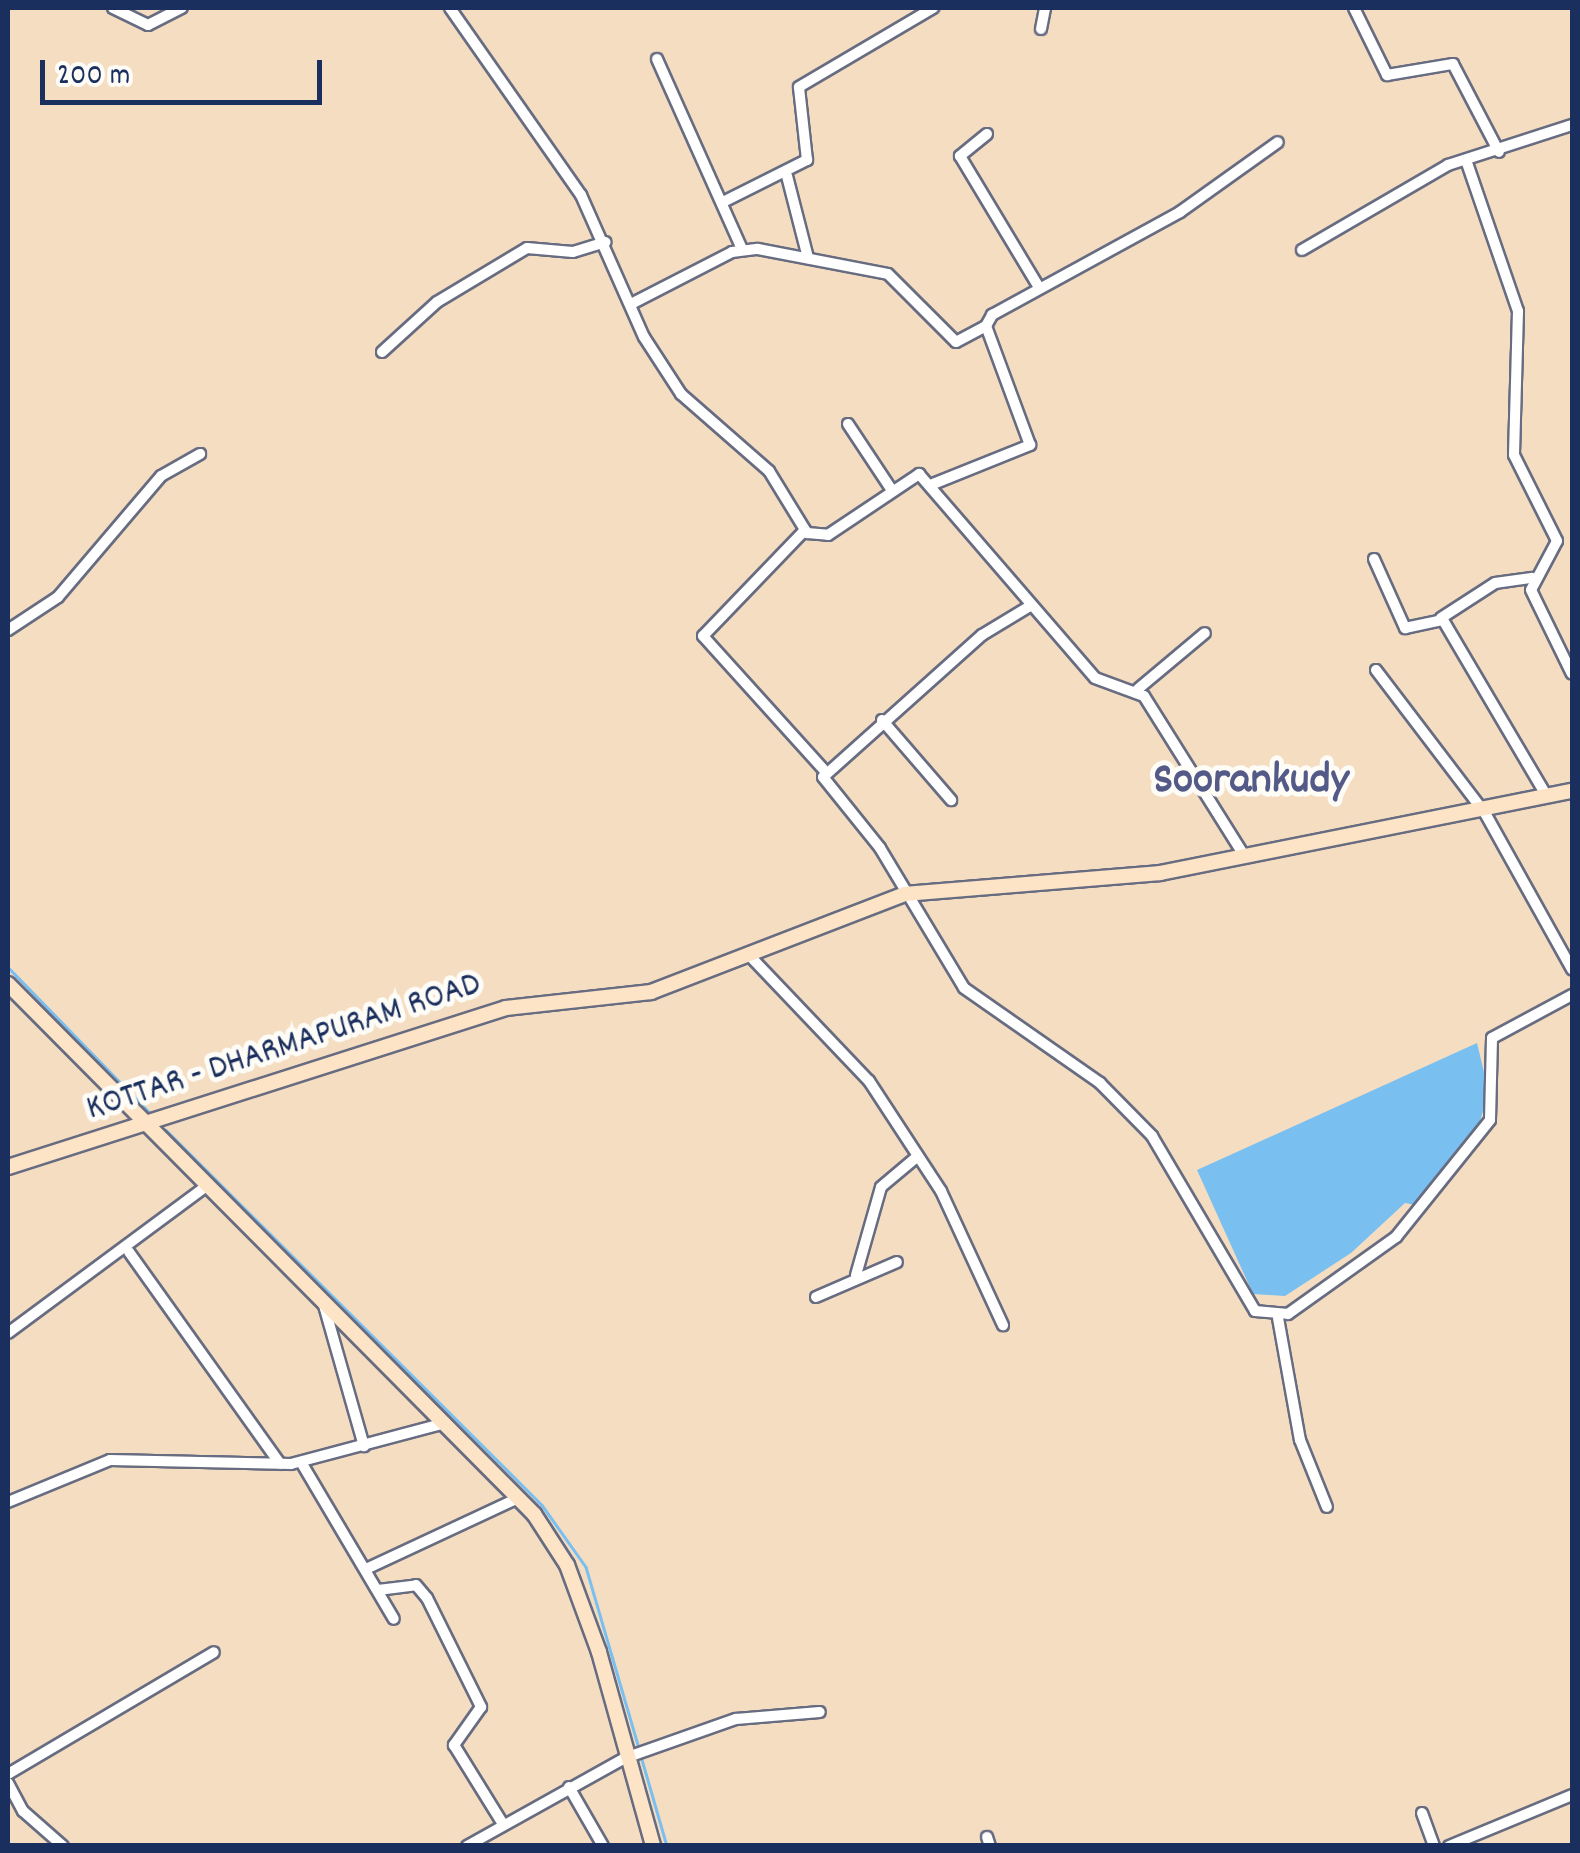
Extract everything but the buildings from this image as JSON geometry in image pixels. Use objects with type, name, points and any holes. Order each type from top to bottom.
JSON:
[{"type":"main road","name":"KOTTAR - DHARMAPURAM ROAD","points":[[8,1167],[144,1128],[506,1008],[651,992],[905,894],[1245,857],[1485,813],[1572,791]]},
{"type":"main road","points":[[8,984],[144,1128],[446,1422],[518,1498],[567,1565],[633,1756],[653,1846]]},
{"type":"street","points":[[113,8],[148,25],[182,8]]},
{"type":"street","points":[[450,8],[606,242],[631,304],[681,394],[769,471],[805,530],[828,535],[919,474],[934,484],[1030,606],[1102,684],[1138,690],[1245,857]]},
{"type":"street","points":[[724,201],[787,176],[808,160],[799,87],[933,8]]},
{"type":"street","points":[[1042,29],[1045,8]]},
{"type":"street","points":[[1354,8],[1387,75],[1452,64],[1499,152]]},
{"type":"street","points":[[657,59],[724,201],[742,249]]},
{"type":"street","points":[[1302,250],[1466,160],[1572,125]]},
{"type":"street","points":[[987,134],[960,156],[1038,286]]},
{"type":"street","points":[[631,304],[742,249],[894,276],[956,342],[986,326],[1038,286],[1180,212],[1278,142]]},
{"type":"street","points":[[1466,160],[1518,311],[1514,455],[1557,540]]},
{"type":"street","points":[[787,176],[808,258]]},
{"type":"street","points":[[382,352],[438,302],[526,248],[573,252],[606,242]]},
{"type":"street","points":[[934,484],[1030,445],[986,326]]},
{"type":"street","points":[[848,424],[891,490]]},
{"type":"street","points":[[8,630],[58,596],[161,476],[200,454]]},
{"type":"street","points":[[805,530],[703,636],[824,770],[974,998],[1127,1106],[1204,1211],[1246,1302],[1278,1318]]},
{"type":"street","points":[[1572,535],[1557,540],[1532,578],[1536,606],[1572,674]]},
{"type":"street","points":[[1374,560],[1405,628],[1441,618],[1495,584],[1532,578]]},
{"type":"street","points":[[824,770],[1030,606]]},
{"type":"street","points":[[1441,618],[1546,795]]},
{"type":"street","points":[[1138,690],[1205,633]]},
{"type":"street","points":[[1376,670],[1485,813],[1572,968]]},
{"type":"street","points":[[882,720],[951,800]]},
{"type":"street","points":[[748,954],[840,1044],[918,1156],[1003,1325]]},
{"type":"street","points":[[1278,1318],[1400,1232],[1490,1120],[1492,1038],[1572,996]]},
{"type":"street","points":[[856,1275],[881,1187],[918,1156]]},
{"type":"street","points":[[8,1333],[129,1252],[207,1186]]},
{"type":"street","points":[[129,1252],[280,1464]]},
{"type":"street","points":[[816,1297],[856,1275],[897,1262]]},
{"type":"street","points":[[322,1301],[364,1446]]},
{"type":"street","points":[[1278,1318],[1300,1440],[1327,1507]]},
{"type":"street","points":[[8,1502],[110,1460],[301,1462],[446,1422]]},
{"type":"street","points":[[301,1462],[394,1619]]},
{"type":"street","points":[[366,1569],[518,1498]]},
{"type":"street","points":[[378,1590],[416,1585],[427,1598],[481,1707],[454,1745],[503,1824]]},
{"type":"street","points":[[8,1774],[214,1652]]},
{"type":"street","points":[[467,1846],[569,1787],[633,1756],[736,1719],[820,1712]]},
{"type":"street","points":[[8,1783],[30,1820],[63,1846]]},
{"type":"street","points":[[569,1787],[603,1846]]},
{"type":"street","points":[[1449,1846],[1572,1795]]},
{"type":"street","points":[[1422,1813],[1434,1846]]},
{"type":"water","points":[[1477,1043],[1489,1093],[1478,1127],[1415,1205],[1405,1203],[1351,1253],[1285,1296],[1253,1294],[1197,1170]]},
{"type":"waterway","points":[[8,967],[150,1113]]},
{"type":"waterway","points":[[166,1130],[542,1505],[586,1567],[639,1748]]},
{"type":"waterway","points":[[641,1756],[667,1846]]},
{"type":"district","name":"Soorankudy","points":[[1251,783]]}]
